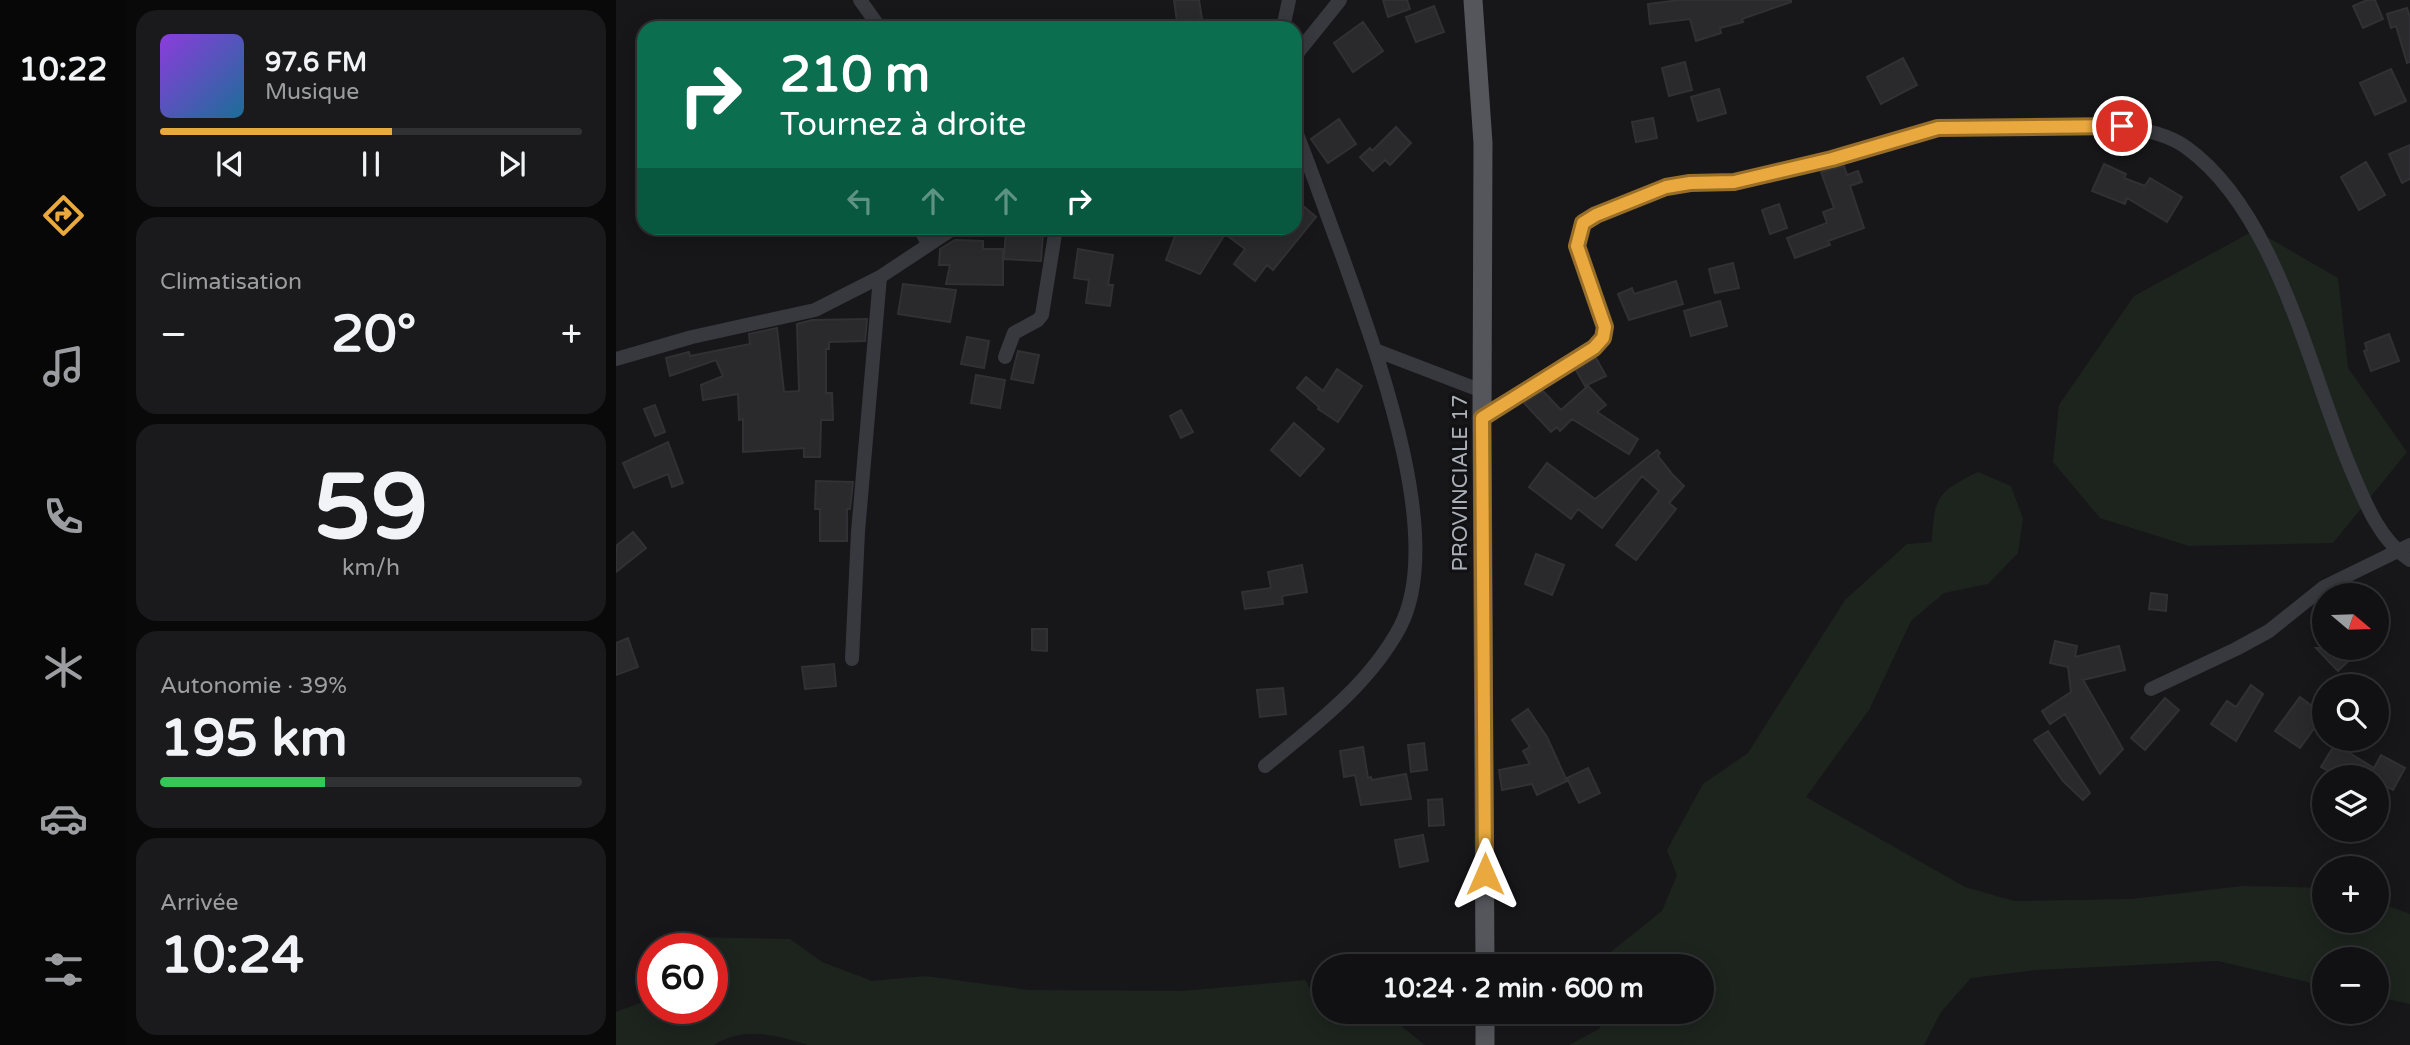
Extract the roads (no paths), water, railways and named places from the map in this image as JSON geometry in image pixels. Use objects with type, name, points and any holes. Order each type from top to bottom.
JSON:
[{"type":"main road","name":"PROVINCIALE 17","points":[[1473,0],[1483,143],[1485,954]]},
{"type":"main road","points":[[1485,1024],[1485,1045]]},
{"type":"street","points":[[860,0],[875,21]]},
{"type":"street","points":[[1284,21],[1289,0]]},
{"type":"street","points":[[1302,47],[1339,0]]},
{"type":"street","points":[[1482,418],[1594,348],[1603,338],[1605,327],[1577,246],[1583,223],[1596,215],[1666,187],[1690,183],[1734,182],[1832,159],[1938,128],[2122,126],[2147,130],[2187,147],[2236,198],[2280,279],[2360,490],[2382,532],[2403,548],[2410,560]]},
{"type":"street","points":[[1265,766],[1334,709],[1381,658],[1409,605],[1416,565],[1409,488],[1397,421],[1375,350],[1302,148]]},
{"type":"street","points":[[924,235],[928,244]]},
{"type":"street","points":[[616,359],[692,338],[815,310],[880,277],[943,235]]},
{"type":"street","points":[[1005,357],[1014,333],[1042,315],[1055,235]]},
{"type":"street","points":[[852,659],[858,532],[880,277]]},
{"type":"street","points":[[1375,350],[1482,391]]},
{"type":"street","points":[[2151,689],[2258,637],[2323,587],[2403,548]]}]
